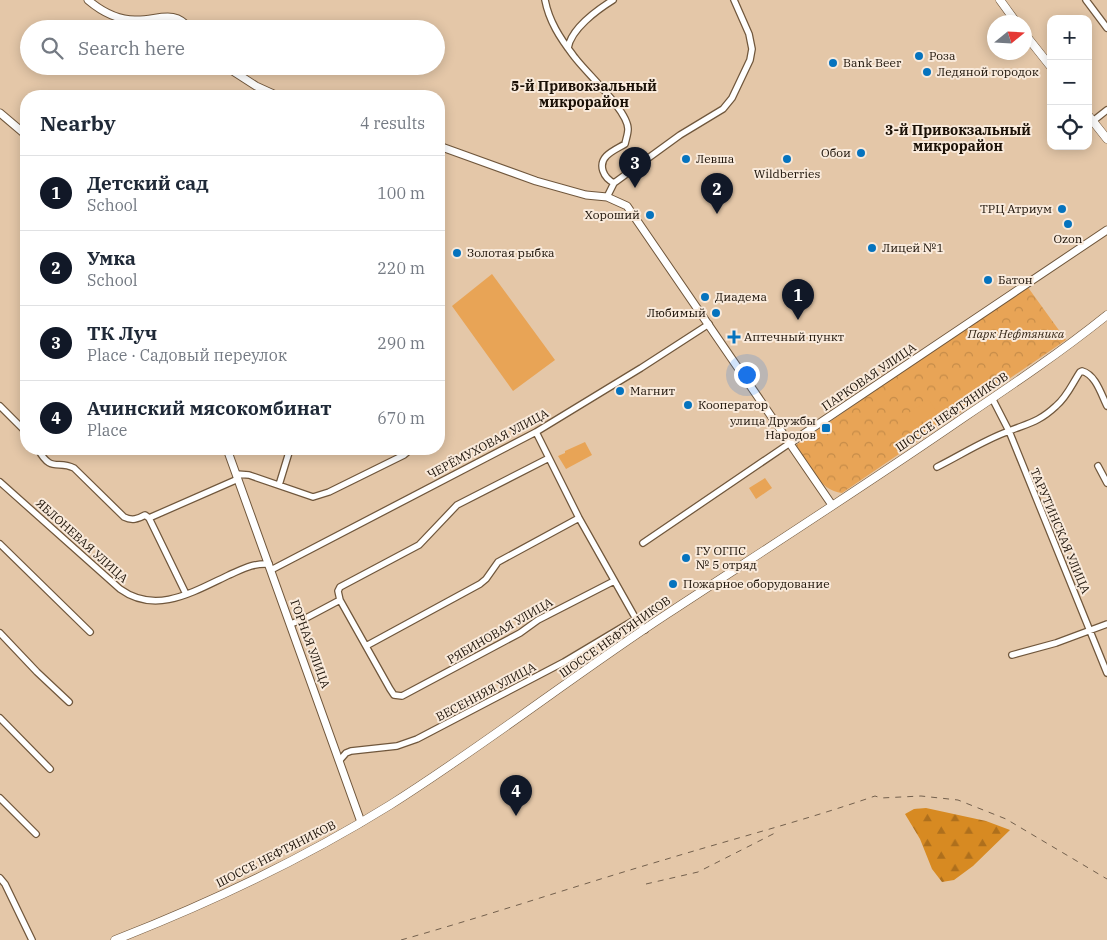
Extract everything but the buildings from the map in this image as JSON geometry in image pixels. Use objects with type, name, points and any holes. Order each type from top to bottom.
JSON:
[{"type":"main road","points":[[1000,0],[1011,15]]},
{"type":"main road","points":[[1032,43],[1047,62]]},
{"type":"main road","points":[[1092,119],[1107,139]]},
{"type":"main road","name":"ШОССЕ НЕФТЯНИКОВ","points":[[115,940],[168,919],[260,877],[361,822],[437,774],[645,630],[992,398],[1059,352],[1107,314]]},
{"type":"street","points":[[88,0],[122,19],[135,20],[172,17],[180,20]]},
{"type":"street","points":[[545,0],[550,21],[568,48],[619,109],[628,127],[625,144],[605,156],[602,164],[606,177],[614,183]]},
{"type":"street","points":[[568,48],[570,38],[589,16],[612,0]]},
{"type":"street","points":[[607,197],[614,183],[680,135],[723,109],[732,98],[750,60],[752,48],[751,38],[734,0]]},
{"type":"street","points":[[1086,0],[1107,28]]},
{"type":"street","points":[[239,75],[265,90]]},
{"type":"street","points":[[1092,118],[1107,110]]},
{"type":"street","points":[[0,113],[20,130]]},
{"type":"street","points":[[445,148],[536,181],[586,195],[607,197],[622,202],[631,210],[832,505]]},
{"type":"street","name":"ПАРКОВАЯ УЛИЦА","points":[[643,543],[1107,230]]},
{"type":"street","name":"ЧЕРЁМУХОВАЯ УЛИЦА","points":[[186,594],[252,565],[270,567],[536,432],[709,324]]},
{"type":"street","points":[[937,468],[1009,431],[1040,419],[1056,407],[1070,391],[1082,371],[1094,380],[1107,406]]},
{"type":"street","name":"ТАРУТИНСКАЯ УЛИЦА","points":[[992,398],[1009,431],[1107,673]]},
{"type":"street","points":[[0,406],[20,426]]},
{"type":"street","points":[[536,432],[614,581],[636,619],[645,630]]},
{"type":"street","points":[[42,455],[47,462],[56,466],[65,465],[74,468],[124,517],[134,519],[145,515],[149,518],[186,594]]},
{"type":"street","name":"ГОРНАЯ УЛИЦА","points":[[229,455],[361,822]]},
{"type":"street","points":[[279,485],[288,455]]},
{"type":"street","points":[[149,518],[237,477],[249,475],[313,497],[321,496],[404,455]]},
{"type":"street","points":[[549,458],[457,505],[419,545],[343,584],[338,591],[340,600],[366,646],[480,584],[498,562],[580,518]]},
{"type":"street","points":[[1098,466],[1107,483]]},
{"type":"street","name":"ЯБЛОНЕВАЯ УЛИЦА","points":[[0,482],[126,594],[155,602],[169,600],[186,594]]},
{"type":"street","points":[[0,544],[90,632]]},
{"type":"street","name":"РЯБИНОВАЯ УЛИЦА","points":[[366,646],[394,695],[405,695],[513,638],[538,620],[614,581]]},
{"type":"street","points":[[291,624],[340,600]]},
{"type":"street","name":"ВЕСЕННЯЯ УЛИЦА","points":[[339,760],[351,751],[405,744],[564,662],[636,619]]},
{"type":"street","points":[[1012,655],[1056,643],[1107,624]]},
{"type":"street","points":[[0,633],[69,702]]},
{"type":"street","points":[[0,718],[50,769]]},
{"type":"street","points":[[0,798],[36,834]]},
{"type":"street","points":[[0,878],[5,884],[32,940]]},
{"type":"green space","points":[[492,274],[555,360],[513,391],[452,306]]},
{"type":"green space","name":"Парк Нефтяника","points":[[1027,286],[1066,340],[842,493],[834,491],[821,482],[796,445]]},
{"type":"green space","points":[[929,400],[937,412],[915,426],[907,414]]},
{"type":"green space","points":[[585,442],[592,455],[566,469],[558,456]]},
{"type":"green space","points":[[765,478],[772,488],[756,499],[749,488]]},
{"type":"green space","points":[[926,808],[986,821],[1010,830],[973,866],[954,880],[942,882],[932,869],[920,839],[905,814],[914,809]]},
{"type":"railway","points":[[401,940],[875,796],[881,798],[921,796],[958,800],[1006,819],[1107,879]]},
{"type":"railway","points":[[646,884],[698,872],[775,833]]},
{"type":"place","name":"Роза","points":[[919,56]]},
{"type":"place","name":"Bank Beer","points":[[833,63]]},
{"type":"place","name":"Ледяной городок","points":[[927,72]]},
{"type":"place","name":"Обои","points":[[861,153]]},
{"type":"place","name":"Левша","points":[[686,159]]},
{"type":"place","name":"Wildberries","points":[[787,159]]},
{"type":"place","name":"ТК Луч","points":[[635,188]]},
{"type":"place","name":"ТРЦ Атриум","points":[[1062,209]]},
{"type":"place","name":"Умка","points":[[717,214]]},
{"type":"place","name":"Хороший","points":[[650,215]]},
{"type":"place","name":"Ozon","points":[[1068,224]]},
{"type":"place","name":"Лицей №1","points":[[872,248]]},
{"type":"place","name":"Золотая рыбка","points":[[457,253]]},
{"type":"place","name":"Батон","points":[[988,280]]},
{"type":"place","name":"Диадема","points":[[705,297]]},
{"type":"place","name":"Любимый","points":[[716,313]]},
{"type":"place","name":"Детский сад","points":[[798,320]]},
{"type":"place","name":"Аптечный пункт","points":[[734,337]]},
{"type":"place","name":"Магнит","points":[[620,391]]},
{"type":"place","name":"Кооператор","points":[[688,405]]},
{"type":"place","name":"улица Дружбы Народов","points":[[826,428]]},
{"type":"place","name":"ГУ ОГПС № 5 отряд","points":[[686,558]]},
{"type":"place","name":"Пожарное оборудование","points":[[673,584]]},
{"type":"place","name":"Ачинский мясокомбинат","points":[[516,816]]},
{"type":"district","name":"5-й Привокзальный микрорайон","points":[[584,94]]},
{"type":"district","name":"3-й Привокзальный микрорайон","points":[[958,138]]}]
